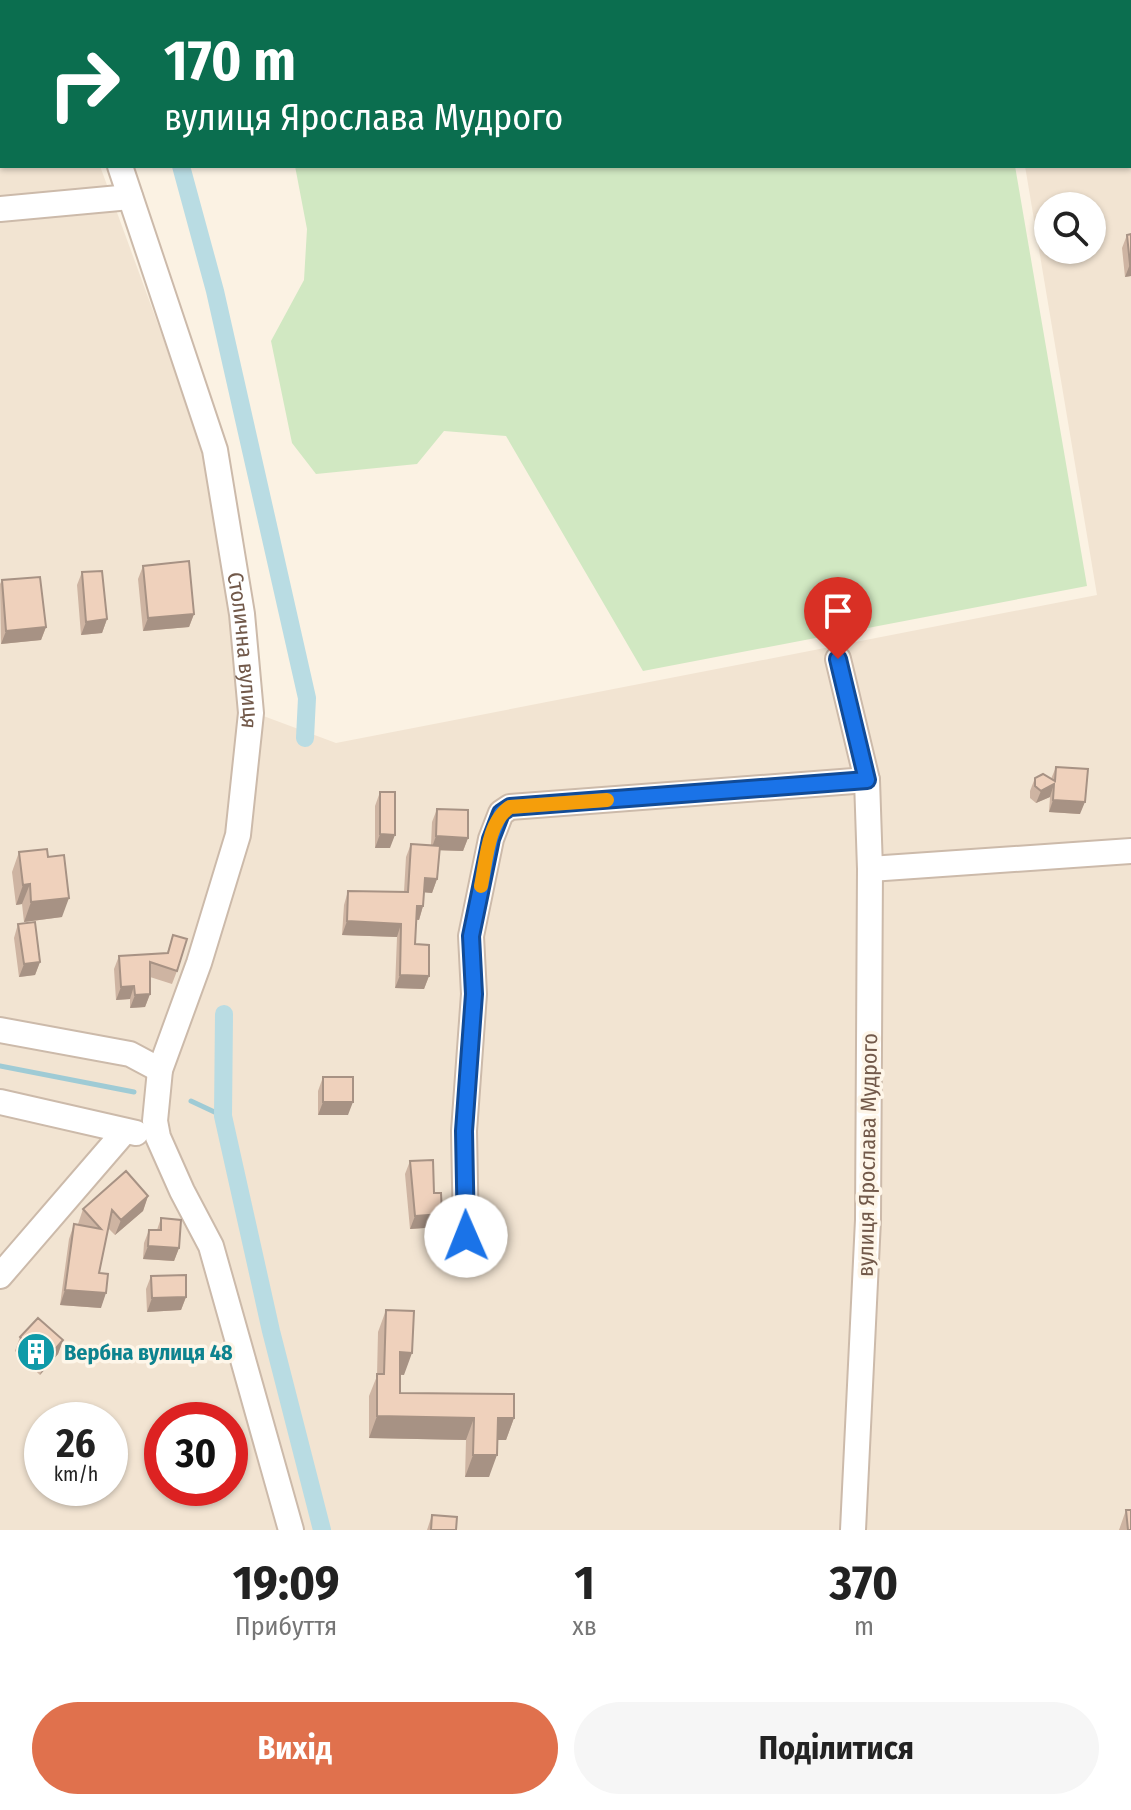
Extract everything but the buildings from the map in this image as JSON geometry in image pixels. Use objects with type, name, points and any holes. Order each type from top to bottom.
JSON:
[{"type":"street","name":"Столична вулиця","points":[[121,168],[215,450],[242,614],[251,713],[238,835],[199,963],[160,1070],[154,1100],[158,1137]]},
{"type":"street","points":[[0,209],[130,197]]},
{"type":"street","name":"вулиця Ярослава Мудрого","points":[[838,659],[867,780],[870,869],[868,1220],[853,1530]]},
{"type":"street","points":[[466,1236],[464,1131],[474,994],[471,936],[491,839],[501,813],[510,807],[867,780]]},
{"type":"street","points":[[870,869],[1131,851]]},
{"type":"street","points":[[0,1030],[130,1054],[160,1070]]},
{"type":"street","points":[[0,1102],[158,1137],[211,1246],[291,1530]]},
{"type":"street","points":[[0,1276],[125,1131]]},
{"type":"shaded area","points":[[0,168],[101,168],[208,461],[250,711],[336,743],[1097,595],[1041,264],[1106,264],[1106,192],[1034,192],[1034,220],[1025,168],[1131,168],[1131,1530],[0,1530]]},
{"type":"green space","points":[[295,168],[1015,168],[1087,586],[643,671],[506,436],[444,431],[417,464],[316,474],[292,443],[271,341],[304,280],[307,229]]},
{"type":"waterway","points":[[182,168],[215,291],[307,698],[305,738]]},
{"type":"waterway","points":[[224,1014],[223,1116],[271,1331],[322,1530]]},
{"type":"waterway","points":[[0,1066],[134,1092]]},
{"type":"waterway","points":[[191,1101],[223,1116]]},
{"type":"slow traffic","points":[[481,886],[491,839],[501,813],[510,807],[607,800]]},
{"type":"place","name":"Вербна вулиця 48","points":[[36,1352]]},
{"type":"route","points":[[466,1236],[464,1131],[474,994],[471,936],[491,839],[501,813],[510,807],[867,780],[838,659]]}]
